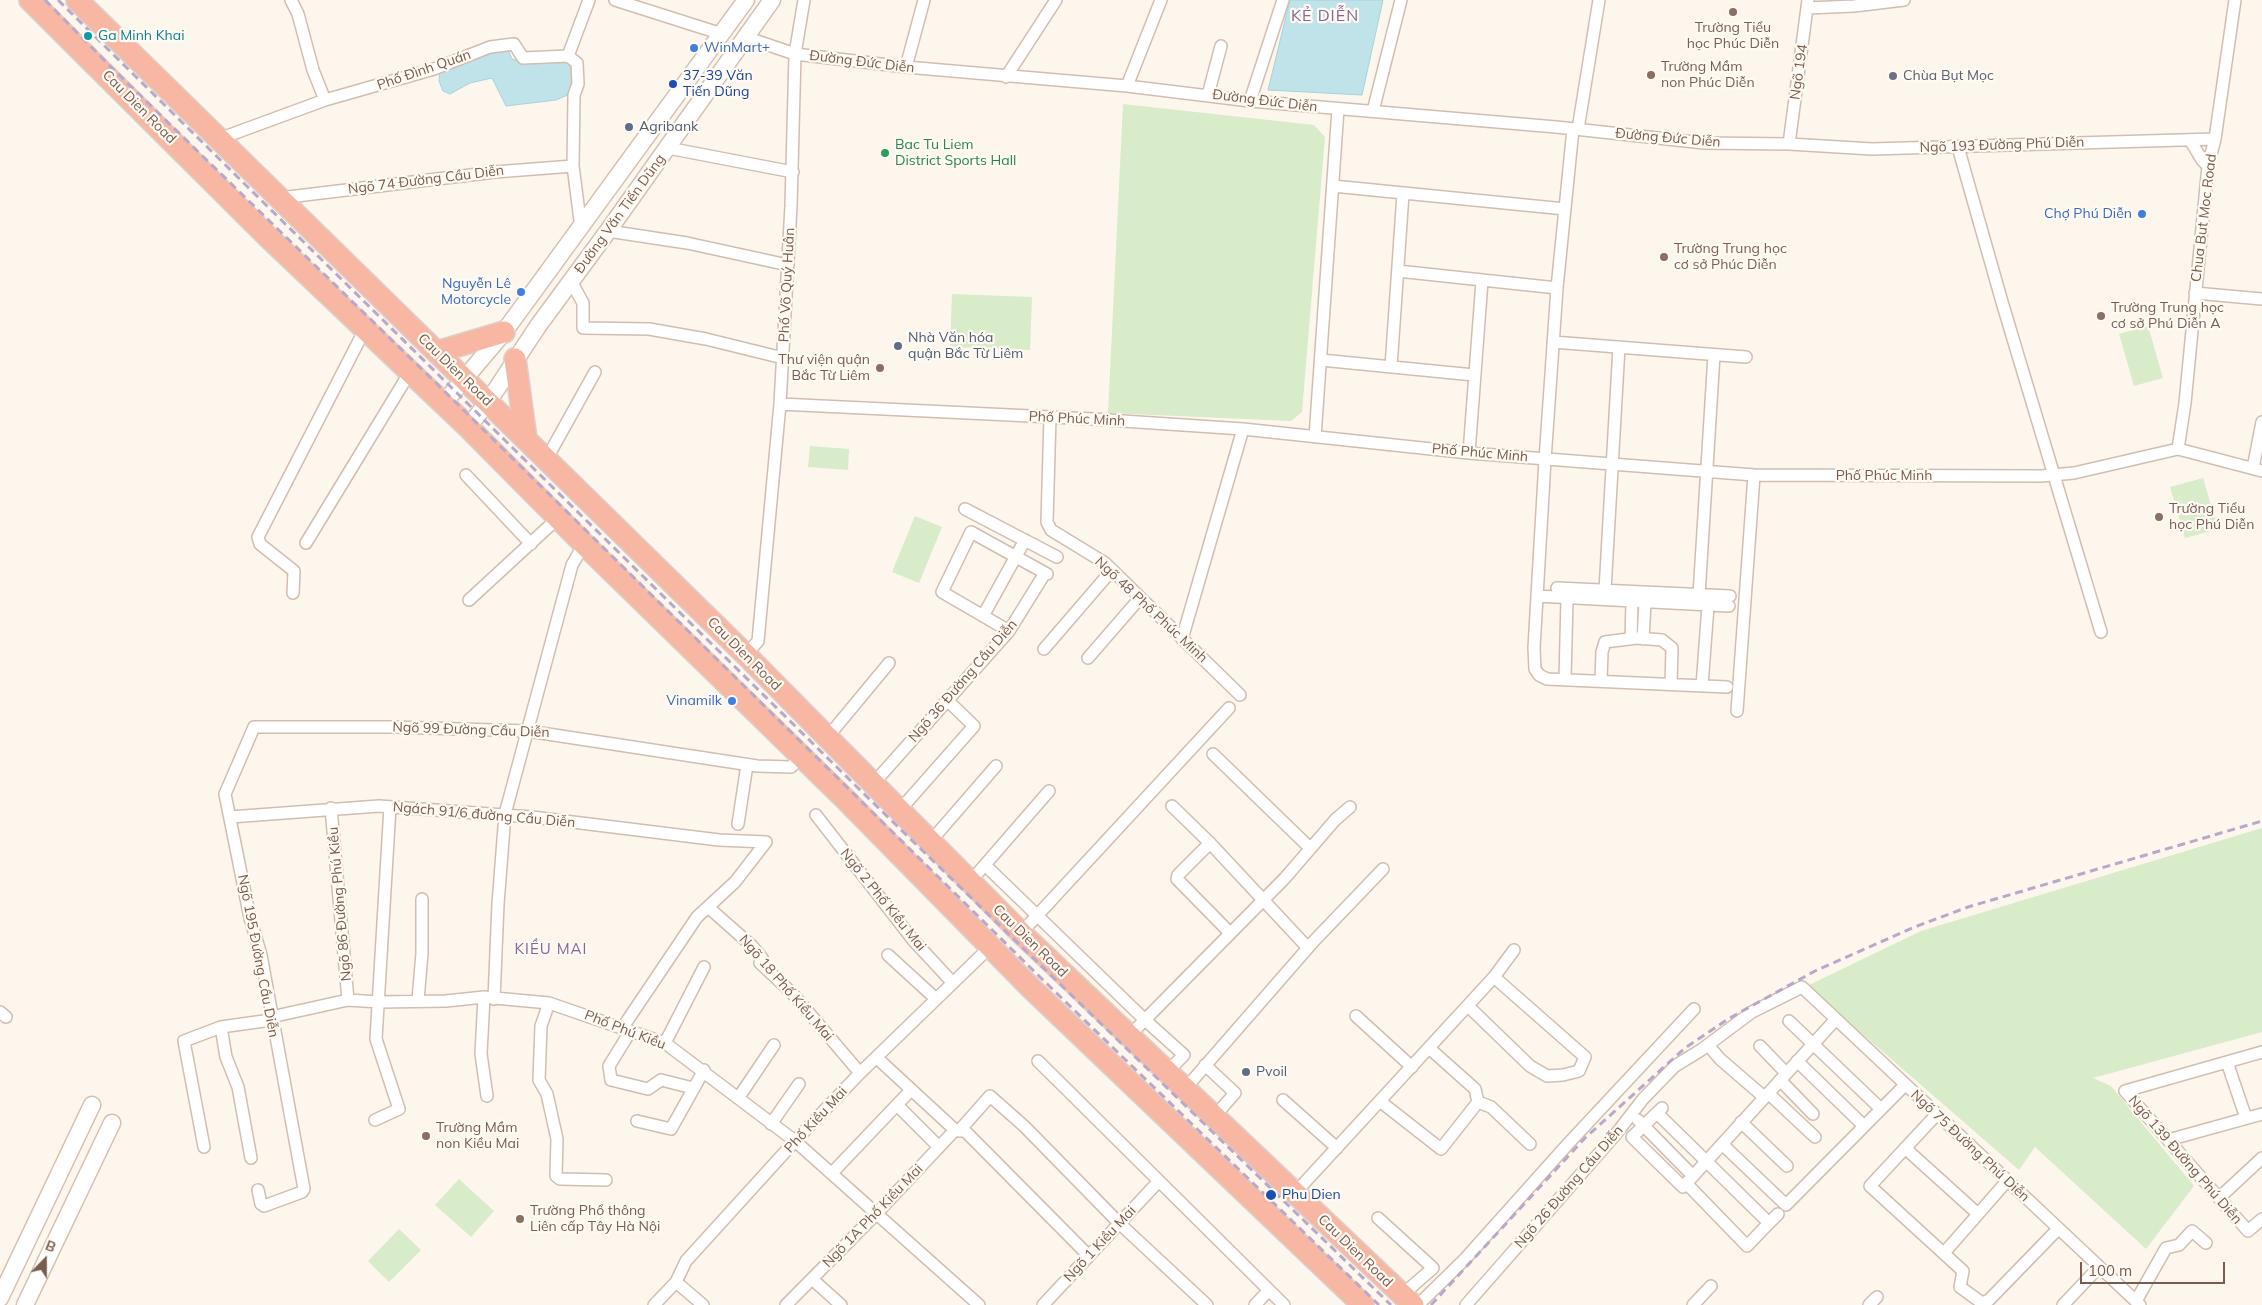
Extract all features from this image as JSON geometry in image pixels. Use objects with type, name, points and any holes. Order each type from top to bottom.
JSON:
[{"type":"highway","name":"Cau Dien Road","points":[[30,0],[268,237],[468,427],[584,544],[888,842],[1031,988],[1363,1305]]},
{"type":"highway","name":"Cau Dien Road","points":[[77,0],[746,655],[826,739],[1021,933],[1411,1302]]},
{"type":"highway","points":[[438,352],[504,332]]},
{"type":"highway","points":[[515,359],[526,439]]},
{"type":"highway","points":[[888,842],[904,816]]},
{"type":"main road","name":"Đường Văn Tiến Dũng","points":[[443,404],[504,332],[746,0]]},
{"type":"main road","name":"Đường Văn Tiến Dũng","points":[[468,427],[488,402],[515,359],[668,148],[772,0]]},
{"type":"main road","points":[[0,1298],[92,1104]]},
{"type":"main road","points":[[25,1305],[112,1122]]},
{"type":"street","points":[[291,0],[298,14],[313,70],[325,100]]},
{"type":"street","points":[[581,228],[573,166],[574,95],[578,84],[577,63],[568,56],[589,0]]},
{"type":"street","points":[[615,0],[640,4],[722,34]]},
{"type":"street","name":"Phố Võ Quý Huân","points":[[746,655],[758,641],[780,404],[793,172],[795,54],[804,0]]},
{"type":"street","points":[[906,67],[924,0]]},
{"type":"street","points":[[1006,77],[1056,0]]},
{"type":"street","points":[[1127,86],[1161,0]]},
{"type":"street","points":[[1250,101],[1283,0]]},
{"type":"street","points":[[1373,111],[1401,0]]},
{"type":"street","points":[[1599,0],[1576,129],[1557,288],[1544,460],[1534,648],[1535,669],[1539,676],[1546,679],[1727,687]]},
{"type":"street","points":[[1808,4],[1854,6],[1904,0]]},
{"type":"street","name":"Chua But Moc Road","points":[[2178,449],[2185,403],[2208,166],[2215,139],[2235,0]]},
{"type":"street","name":"Ngõ 194","points":[[1789,144],[1808,4]]},
{"type":"street","name":"Đường Đức Diễn","points":[[745,37],[795,54],[906,67],[1127,86],[1250,101],[1576,129],[1704,143],[1789,144]]},
{"type":"street","name":"Phố Đình Quán","points":[[221,140],[227,136],[325,100],[434,69],[490,47],[514,44],[523,58],[568,56]]},
{"type":"street","points":[[1208,95],[1221,46]]},
{"type":"street","points":[[1315,437],[1338,109]]},
{"type":"street","name":"Ngõ 193 Đường Phú Diễn","points":[[1789,144],[1872,149],[2215,139]]},
{"type":"street","points":[[2190,140],[2202,160],[2208,166]]},
{"type":"street","points":[[1958,147],[2002,302],[2101,632]]},
{"type":"street","points":[[668,148],[793,172]]},
{"type":"street","name":"Ngõ 74 Đường Cầu Diễn","points":[[280,198],[495,172],[573,166]]},
{"type":"street","points":[[1333,186],[1565,209]]},
{"type":"street","points":[[1391,367],[1404,194]]},
{"type":"street","points":[[608,231],[687,243],[788,265]]},
{"type":"street","points":[[1398,271],[1557,288]]},
{"type":"street","points":[[571,281],[583,303],[583,328],[649,329],[706,339],[783,358]]},
{"type":"street","points":[[1469,453],[1482,281]]},
{"type":"street","points":[[2195,293],[2262,299]]},
{"type":"street","points":[[293,593],[294,571],[260,544],[258,537],[365,329]]},
{"type":"street","points":[[1553,342],[1746,357]]},
{"type":"street","points":[[1605,590],[1619,347]]},
{"type":"street","points":[[1700,595],[1714,355]]},
{"type":"street","points":[[1321,360],[1474,375]]},
{"type":"street","points":[[306,543],[410,372]]},
{"type":"street","points":[[546,460],[595,372]]},
{"type":"street","name":"Phố Phúc Minh","points":[[780,404],[1050,417],[1243,429],[1544,460],[1754,475],[2074,474],[2178,449]]},
{"type":"street","name":"Ngõ 48 Phố Phúc Minh","points":[[1050,417],[1047,522],[1051,530],[1080,546],[1112,570],[1240,695]]},
{"type":"street","points":[[2178,449],[2258,469],[2262,422]]},
{"type":"street","points":[[1182,639],[1243,429]]},
{"type":"street","points":[[466,475],[531,544]]},
{"type":"street","points":[[1737,711],[1754,475]]},
{"type":"street","points":[[965,509],[1057,557]]},
{"type":"street","points":[[469,600],[558,518]]},
{"type":"street","points":[[1009,631],[942,592],[971,532],[1017,556]]},
{"type":"street","points":[[983,616],[1026,540]]},
{"type":"street","points":[[487,1096],[481,1054],[489,998],[505,814],[528,731],[542,670],[572,565],[584,544]]},
{"type":"street","name":"Ngõ 36 Đường Cầu Diễn","points":[[872,784],[1009,631],[1046,574],[1017,556]]},
{"type":"street","points":[[1044,649],[1112,570]]},
{"type":"street","points":[[1537,596],[1708,606],[1729,601],[1700,595],[1557,588]]},
{"type":"street","points":[[1088,658],[1140,598]]},
{"type":"street","points":[[1565,679],[1567,599]]},
{"type":"street","points":[[1632,602],[1637,639]]},
{"type":"street","points":[[1637,639],[1645,603]]},
{"type":"street","points":[[1702,686],[1708,606]]},
{"type":"street","points":[[1601,680],[1602,652],[1605,642],[1637,639],[1662,640],[1672,648],[1671,684]]},
{"type":"street","points":[[826,739],[889,663]]},
{"type":"street","points":[[904,816],[974,726],[947,700]]},
{"type":"street","points":[[1021,933],[1229,708]]},
{"type":"street","name":"Ngõ 99 Đường Cầu Diễn","points":[[254,727],[394,727],[528,731],[747,764],[790,767],[801,757]]},
{"type":"street","name":"Ngõ 195 Đường Cầu Diễn","points":[[254,727],[225,794],[250,918],[260,955],[304,1189],[302,1192],[264,1206],[261,1204],[258,1190]]},
{"type":"street","points":[[1213,754],[1310,848]]},
{"type":"street","points":[[738,824],[747,764]]},
{"type":"street","points":[[930,842],[996,766]]},
{"type":"street","points":[[970,882],[1049,791]]},
{"type":"street","points":[[1172,806],[1210,843],[1308,948]]},
{"type":"street","points":[[375,1120],[399,1109],[376,1039],[390,807]]},
{"type":"street","name":"Ngách 91/6 đường Cầu Diễn","points":[[230,817],[331,808],[390,807],[505,814],[719,840],[766,842],[735,882],[708,907]]},
{"type":"street","points":[[1129,1036],[1263,900],[1350,807]]},
{"type":"street","name":"Ngõ 86 Đường Phú Kiều","points":[[331,808],[348,1000]]},
{"type":"street","name":"Ngõ 2 Phố Kiều Mai","points":[[816,815],[913,940],[952,982]]},
{"type":"street","points":[[1210,843],[1178,875],[1177,879],[1230,933]]},
{"type":"street","points":[[985,865],[1145,1020],[1184,1054],[1167,1072]]},
{"type":"street","points":[[1185,1089],[1308,948],[1383,869]]},
{"type":"street","points":[[418,1000],[422,899]]},
{"type":"street","points":[[693,1088],[661,1080],[648,1089],[610,1080],[609,1066],[626,1029],[697,917],[708,907]]},
{"type":"street","name":"Ngõ 18 Phố Kiều Mai","points":[[708,907],[752,946],[762,958],[760,963],[792,993],[860,1073]]},
{"type":"street","name":"Phố Kiều Mai","points":[[654,1305],[676,1282],[686,1261],[795,1141],[860,1073],[991,946]]},
{"type":"street","points":[[1294,1193],[1381,1102],[1468,1006],[1494,977],[1514,950]]},
{"type":"street","points":[[888,955],[936,998]]},
{"type":"street","points":[[665,1043],[704,967]]},
{"type":"street","points":[[1468,1006],[1530,1066],[1547,1076],[1579,1071],[1585,1057],[1494,977]]},
{"type":"street","name":"Ngõ 75 Đường Phú Diễn","points":[[1708,1045],[1752,1012],[1802,987],[2138,1303]]},
{"type":"street","name":"Phố Phú Kiều","points":[[204,1147],[184,1041],[221,1027],[271,1019],[348,1000],[379,1002],[489,998],[549,1003],[665,1043],[704,1070],[795,1141],[979,1305]]},
{"type":"street","points":[[549,1003],[541,1026],[539,1080],[547,1094],[557,1139],[556,1176],[560,1179],[606,1180]]},
{"type":"street","points":[[1411,1302],[1465,1259],[1567,1145],[1694,1009]]},
{"type":"street","points":[[1356,1016],[1412,1067]]},
{"type":"street","points":[[1690,1180],[1836,1019]]},
{"type":"street","points":[[1789,1020],[1881,1109]]},
{"type":"street","points":[[221,1027],[226,1057],[238,1087],[251,1158]]},
{"type":"street","points":[[739,1097],[774,1045]]},
{"type":"street","points":[[1632,1114],[1643,1099],[1675,1066],[1708,1045],[1720,1059],[1815,1137]]},
{"type":"street","points":[[1760,1046],[1813,1114]]},
{"type":"street","points":[[1429,1048],[1475,1089],[1478,1102]]},
{"type":"street","name":"Ngõ 139 Đường Phú Diễn","points":[[2262,1052],[2125,1091],[2248,1232],[2262,1219]]},
{"type":"street","points":[[877,1058],[957,1130],[964,1132],[1088,1256]]},
{"type":"street","points":[[1038,1061],[1284,1305]]},
{"type":"street","points":[[1797,1061],[1864,1126]]},
{"type":"street","points":[[2227,1062],[2246,1118]]},
{"type":"street","points":[[1205,1065],[1235,1094],[1214,1117]]},
{"type":"street","points":[[637,1120],[671,1128],[704,1070]]},
{"type":"street","points":[[772,1124],[799,1084]]},
{"type":"street","points":[[1722,1144],[1786,1205],[1906,1085]]},
{"type":"street","points":[[832,1173],[911,1090]]},
{"type":"street","name":"Ngõ 1A Phố Kiều Mai","points":[[786,1305],[877,1214],[939,1147],[990,1096],[1024,1126],[1119,1224]]},
{"type":"street","points":[[1283,1100],[1337,1148]]},
{"type":"street","points":[[1381,1102],[1440,1149],[1478,1102]]},
{"type":"street","points":[[1478,1102],[1491,1107],[1530,1144]]},
{"type":"street","points":[[897,1105],[939,1147]]},
{"type":"street","points":[[1643,1126],[1660,1110],[1769,1223],[1778,1214]]},
{"type":"street","name":"Ngõ 26 Đường Cầu Diễn","points":[[1466,1305],[1632,1114],[1747,1246],[1769,1223]]},
{"type":"street","points":[[1937,1114],[1870,1186],[1963,1271],[1960,1287],[1982,1303],[1989,1300],[2058,1229]]},
{"type":"street","points":[[2168,1140],[2262,1114]]},
{"type":"street","points":[[1741,1122],[1787,1166]]},
{"type":"street","points":[[1905,1148],[1978,1214]]},
{"type":"street","points":[[2219,1198],[2262,1158]]},
{"type":"street","points":[[1944,1253],[2007,1180]]},
{"type":"street","name":"Ngõ 1 Kiều Mai","points":[[1043,1305],[1158,1182]]},
{"type":"street","points":[[1378,1218],[1433,1268],[1411,1302]]},
{"type":"street","points":[[1119,1224],[1206,1305]]},
{"type":"street","points":[[2138,1303],[2166,1248],[2179,1245],[2192,1231],[2206,1243]]},
{"type":"street","points":[[2063,1305],[2099,1267]]},
{"type":"street","points":[[812,1279],[841,1305]]},
{"type":"street","points":[[676,1282],[703,1305]]},
{"type":"street","points":[[1692,1305],[1711,1286]]},
{"type":"street","points":[[1255,1305],[1270,1290]]},
{"type":"green space","points":[[1123,104],[1314,125],[1325,137],[1302,412],[1291,421],[1108,413]]},
{"type":"green space","points":[[952,294],[1032,297],[1030,350],[950,347]]},
{"type":"green space","points":[[2148,326],[2163,378],[2134,386],[2119,334]]},
{"type":"green space","points":[[810,446],[849,449],[848,470],[808,467]]},
{"type":"green space","points":[[2203,478],[2218,529],[2185,538],[2170,487]]},
{"type":"green space","points":[[915,516],[942,527],[919,583],[892,572]]},
{"type":"green space","points":[[2262,828],[2262,1032],[2093,1078],[2111,1086],[2194,1186],[2146,1249],[2035,1147],[2019,1170],[1807,986],[1921,931]]},
{"type":"green space","points":[[459,1179],[494,1211],[471,1237],[435,1205]]},
{"type":"green space","points":[[399,1229],[421,1250],[389,1282],[368,1261]]},
{"type":"water","points":[[1290,0],[1383,0],[1362,95],[1268,90]]},
{"type":"water","points":[[503,49],[508,50],[512,59],[527,63],[567,62],[573,67],[572,93],[556,100],[506,106],[492,78],[470,83],[450,94],[443,91],[439,81],[440,69]]},
{"type":"railway","points":[[45,0],[111,67],[434,381],[1042,979],[1379,1305]]},
{"type":"railway","points":[[58,0],[858,788],[1391,1305]]},
{"type":"railway","points":[[1431,1305],[1585,1138],[1685,1048],[1728,1019],[1815,971],[1912,928],[1968,907],[2262,821]]},
{"type":"place","name":"Trường Tiểu học Phúc Diễn","points":[[1733,12]]},
{"type":"place","name":"Ga Minh Khai","points":[[88,36]]},
{"type":"place","name":"WinMart+","points":[[694,48]]},
{"type":"place","name":"Trường Mầm non Phúc Diễn","points":[[1651,75]]},
{"type":"place","name":"Chùa Bụt Mọc","points":[[1893,76]]},
{"type":"place","name":"37-39 Văn Tiến Dũng","points":[[673,84]]},
{"type":"place","name":"Agribank","points":[[629,127]]},
{"type":"place","name":"Bac Tu Liem District Sports Hall","points":[[885,153]]},
{"type":"place","name":"Chợ Phú Diễn","points":[[2142,214]]},
{"type":"place","name":"Trường Trung học cơ sở Phúc Diễn","points":[[1664,257]]},
{"type":"place","name":"Nguyễn Lê Motorcycle","points":[[521,292]]},
{"type":"place","name":"Trường Trung học cơ sở Phú Diễn A","points":[[2101,316]]},
{"type":"place","name":"Nhà Văn hóa quận Bắc Từ Liêm","points":[[898,346]]},
{"type":"place","name":"Thư viện quận Bắc Từ Liêm","points":[[880,368]]},
{"type":"place","name":"Trường Tiểu học Phú Diễn","points":[[2159,517]]},
{"type":"place","name":"Vinamilk","points":[[732,701]]},
{"type":"place","name":"Pvoil","points":[[1246,1072]]},
{"type":"place","name":"Trường Mầm non Kiều Mai","points":[[426,1136]]},
{"type":"place","name":"Phu Dien","points":[[1271,1195]]},
{"type":"place","name":"Trường Phổ thông Liên cấp Tây Hà Nội","points":[[520,1219]]},
{"type":"district","name":"KẺ DIỄN","points":[[1325,16]]},
{"type":"district","name":"KIỀU MAI","points":[[551,949]]}]
